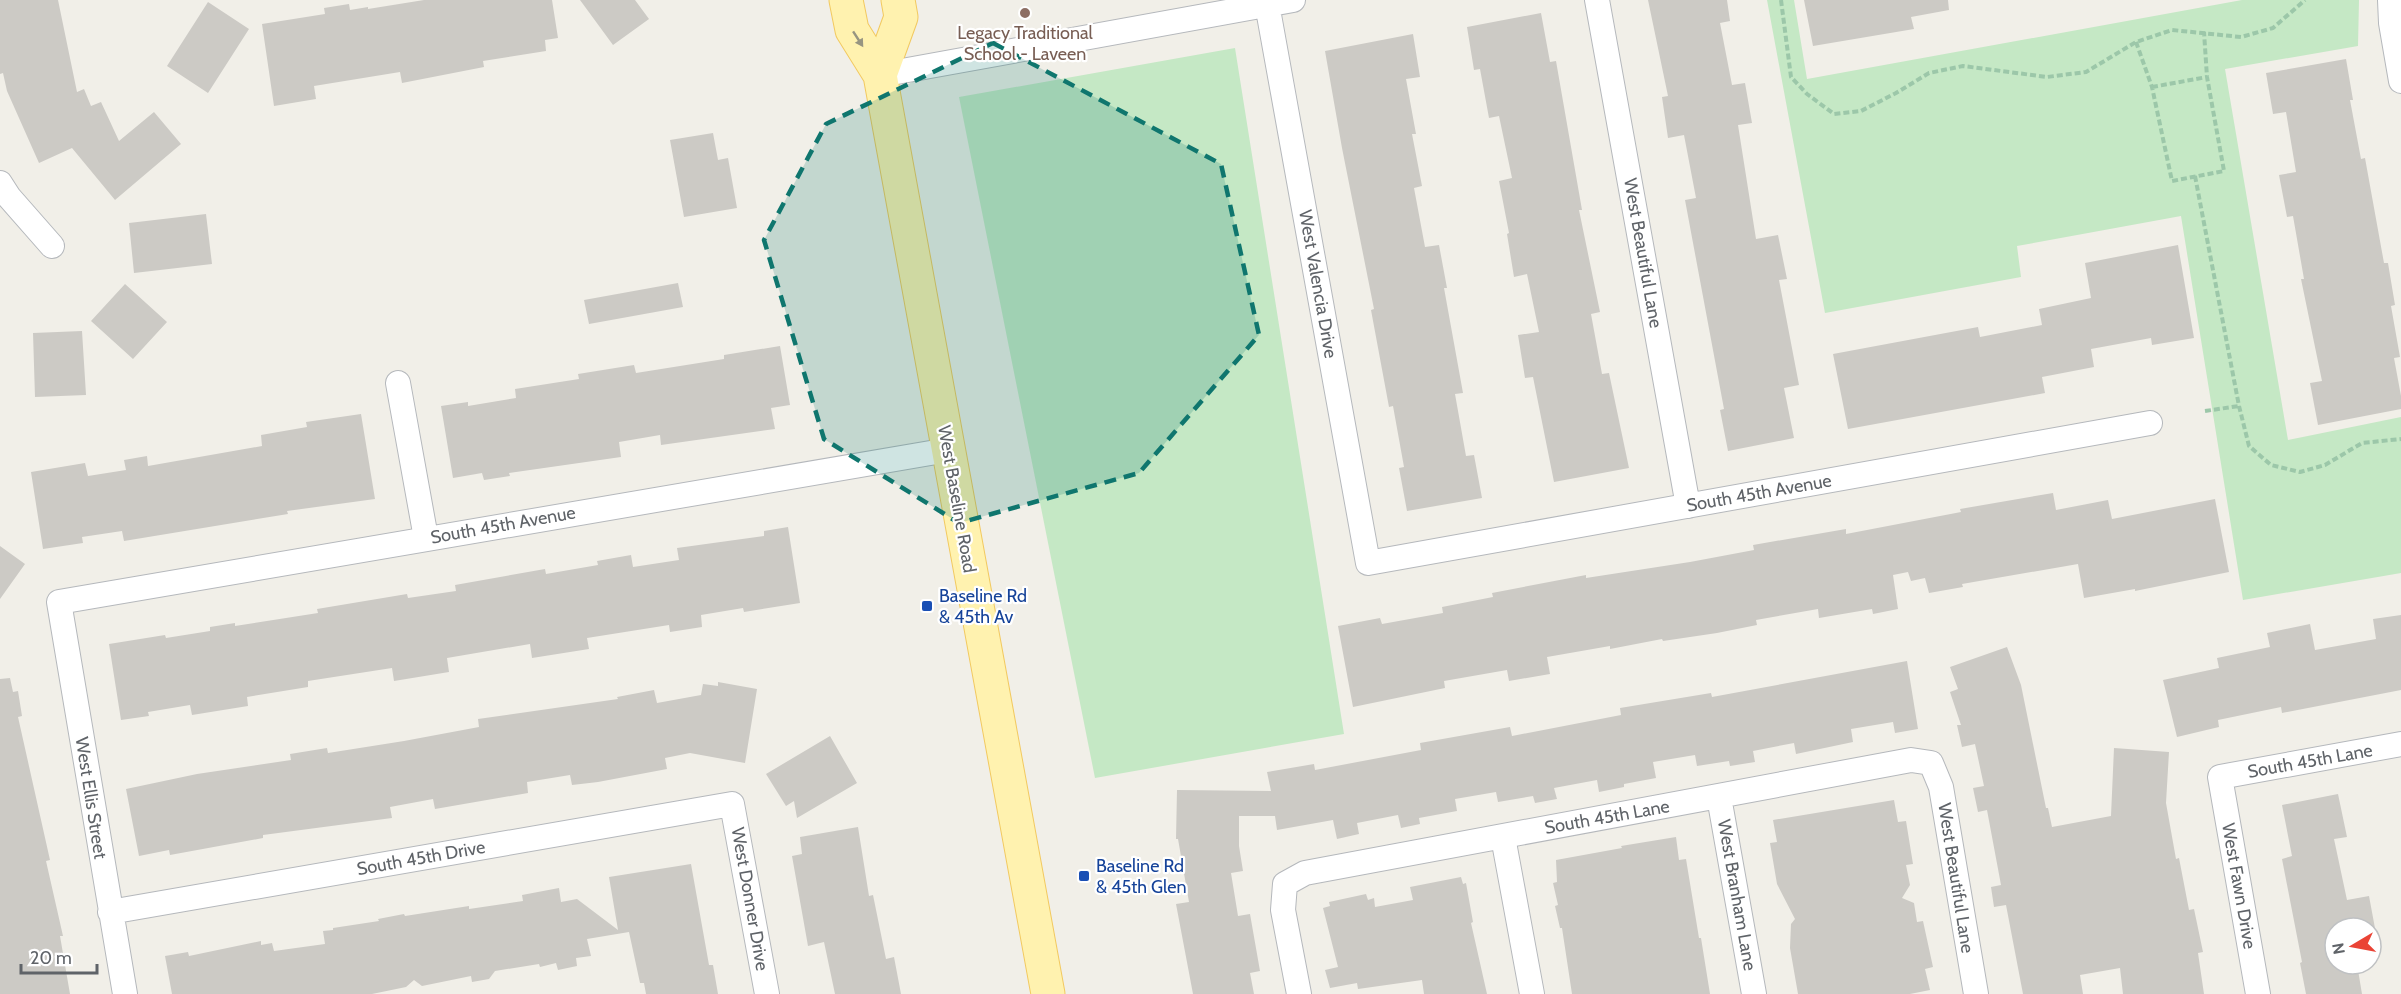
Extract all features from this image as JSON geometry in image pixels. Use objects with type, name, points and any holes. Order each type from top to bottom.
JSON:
[{"type":"main road","name":"West Baseline Road","points":[[846,0],[852,30],[880,75],[1048,994]]},
{"type":"main road","points":[[880,75],[901,17],[898,0]]},
{"type":"street","points":[[880,75],[1293,0]]},
{"type":"street","name":"West Beautiful Lane","points":[[1597,0],[1688,506]]},
{"type":"street","points":[[2390,0],[2391,23],[2401,81]]},
{"type":"street","name":"West Valencia Drive","points":[[1268,4],[1368,562]]},
{"type":"street","points":[[0,183],[9,197],[52,246]]},
{"type":"street","points":[[398,382],[426,538]]},
{"type":"street","name":"South 45th Avenue","points":[[1368,562],[2150,423]]},
{"type":"street","name":"South 45th Avenue","points":[[59,602],[948,450]]},
{"type":"street","name":"West Ellis Street","points":[[59,602],[125,994]]},
{"type":"street","name":"South 45th Lane","points":[[2220,777],[2401,744]]},
{"type":"street","name":"South 45th Lane","points":[[1299,994],[1283,910],[1285,885],[1305,873],[1911,760],[1931,763]]},
{"type":"street","name":"West Beautiful Lane","points":[[1931,763],[1941,787],[1976,994]]},
{"type":"street","name":"West Fawn Drive","points":[[2220,777],[2258,994]]},
{"type":"street","name":"West Branham Lane","points":[[1719,797],[1754,994]]},
{"type":"street","name":"South 45th Drive","points":[[110,912],[732,804]]},
{"type":"street","name":"West Donner Drive","points":[[732,804],[767,994]]},
{"type":"street","points":[[1503,837],[1532,994]]},
{"type":"path","points":[[1781,0],[1791,77],[1807,94],[1834,114],[1861,111],[1929,73],[1963,66],[2047,77],[2086,72],[2136,42],[2172,30],[2241,37],[2273,28],[2305,0]]},
{"type":"path","points":[[2136,42],[2152,87],[2172,181],[2224,171],[2207,77],[2204,32]]},
{"type":"path","points":[[2152,87],[2207,77]]},
{"type":"path","points":[[2195,176],[2248,446],[2271,465],[2300,472],[2325,465],[2362,442],[2401,438]]},
{"type":"path","points":[[2205,411],[2239,406]]},
{"type":"highlighted area","points":[[993,43],[1221,164],[1259,335],[1139,473],[959,523],[824,439],[764,240],[826,124]]},
{"type":"green space","points":[[1767,0],[1794,0],[1807,79],[2242,0],[2359,0],[2358,46],[2225,69],[2288,440],[2401,417],[2401,573],[2243,600],[2181,216],[2017,246],[2021,277],[1825,313]]},
{"type":"green space","points":[[1235,48],[1344,734],[1095,778],[959,97]]},
{"type":"building","points":[[0,0],[58,0],[77,92],[84,89],[91,106],[101,102],[119,141],[154,112],[181,144],[115,200],[72,148],[39,163],[7,91],[3,73],[0,74]]},
{"type":"building","points":[[424,0],[552,0],[558,38],[545,40],[546,51],[483,61],[484,67],[402,83],[400,72],[314,86],[316,99],[274,106],[262,24],[325,14],[324,8],[349,4],[350,10]]},
{"type":"building","points":[[580,0],[635,0],[649,19],[613,45]]},
{"type":"building","points":[[1648,0],[1727,0],[1730,21],[1720,23],[1732,85],[1745,83],[1752,123],[1738,125],[1756,239],[1778,235],[1787,279],[1779,280],[1799,385],[1784,388],[1794,438],[1728,451],[1720,410],[1724,409],[1685,200],[1696,198],[1684,135],[1668,138],[1662,97],[1668,96]]},
{"type":"building","points":[[1804,0],[1948,0],[1949,10],[1911,17],[1914,29],[1813,46]]},
{"type":"building","points":[[208,2],[249,29],[208,93],[167,66]]},
{"type":"building","points":[[1541,13],[1550,62],[1556,61],[1582,210],[1579,210],[1600,312],[1591,314],[1602,374],[1609,373],[1629,468],[1554,482],[1533,377],[1525,378],[1518,335],[1539,332],[1527,274],[1514,277],[1507,234],[1509,233],[1499,181],[1512,178],[1499,116],[1489,118],[1480,69],[1474,70],[1467,27]]},
{"type":"building","points":[[1413,34],[1420,77],[1406,79],[1416,134],[1412,134],[1422,186],[1414,188],[1425,247],[1439,245],[1447,288],[1444,288],[1463,393],[1455,394],[1466,456],[1474,455],[1482,498],[1407,511],[1399,468],[1404,467],[1393,406],[1389,407],[1371,310],[1374,309],[1325,51]]},
{"type":"building","points":[[2346,59],[2353,100],[2350,100],[2361,159],[2365,158],[2384,263],[2388,263],[2395,305],[2391,306],[2400,357],[2394,358],[2401,409],[2318,425],[2310,383],[2322,381],[2301,279],[2304,279],[2293,216],[2287,217],[2279,175],[2296,172],[2286,112],[2273,114],[2266,73]]},
{"type":"building","points":[[713,133],[718,160],[728,158],[737,208],[684,217],[670,140]]},
{"type":"building","points":[[206,214],[212,264],[134,273],[129,223]]},
{"type":"building","points":[[2178,245],[2194,338],[2152,345],[2151,338],[2091,349],[2094,367],[2042,377],[2045,393],[1848,429],[1833,354],[1978,327],[1980,337],[2042,325],[2039,309],[2091,298],[2085,263]]},
{"type":"building","points":[[678,283],[683,307],[589,324],[584,300]]},
{"type":"building","points":[[125,284],[167,322],[133,359],[91,321]]},
{"type":"building","points":[[82,331],[86,395],[35,397],[33,333]]},
{"type":"building","points":[[780,346],[790,405],[771,408],[775,429],[661,445],[660,435],[619,442],[621,457],[509,473],[510,476],[484,480],[482,473],[453,478],[441,406],[468,402],[468,406],[516,398],[515,389],[579,379],[578,374],[634,365],[636,373],[724,359],[724,355]]},
{"type":"building","points":[[361,414],[375,499],[287,511],[288,514],[124,541],[122,531],[82,537],[83,543],[43,549],[31,472],[85,463],[88,476],[126,470],[124,460],[147,456],[148,466],[262,446],[261,435],[307,427],[306,422]]},
{"type":"building","points":[[2053,493],[2056,510],[2108,500],[2112,519],[2215,499],[2229,572],[2135,591],[2135,589],[2084,598],[2078,564],[1962,584],[1963,587],[1929,593],[1925,578],[1911,581],[1908,572],[1893,575],[1898,609],[1873,614],[1872,609],[1819,618],[1818,609],[1756,620],[1757,625],[1717,633],[1663,641],[1662,639],[1610,649],[1610,646],[1547,657],[1550,674],[1509,681],[1507,670],[1444,681],[1445,688],[1353,707],[1338,626],[1380,618],[1382,624],[1443,613],[1442,607],[1493,597],[1492,593],[1586,575],[1586,578],[1690,562],[1754,550],[1753,545],[1846,529],[1846,534],[1961,512],[1960,509]]},
{"type":"building","points":[[788,527],[800,603],[744,612],[743,608],[701,615],[702,627],[670,632],[669,625],[587,638],[589,649],[532,658],[530,644],[447,658],[449,672],[394,681],[392,668],[308,681],[308,687],[247,697],[248,706],[192,715],[190,705],[148,712],[149,716],[121,720],[109,644],[165,635],[166,638],[210,631],[210,627],[235,623],[235,626],[318,613],[317,609],[407,594],[408,598],[456,591],[455,585],[545,569],[546,574],[598,565],[597,561],[631,555],[633,567],[679,560],[677,548],[764,536],[764,531]]},
{"type":"building","points":[[0,546],[25,564],[0,599]]},
{"type":"building","points":[[2401,615],[2401,690],[2282,713],[2281,707],[2218,720],[2219,727],[2177,737],[2163,680],[2219,668],[2217,658],[2270,647],[2267,633],[2310,624],[2315,650],[2376,639],[2373,619]]},
{"type":"building","points":[[2007,647],[2021,685],[2046,808],[2048,808],[2052,827],[2111,816],[2114,748],[2169,752],[2166,803],[2176,859],[2179,858],[2189,910],[2194,909],[2203,952],[2198,953],[2204,994],[2123,994],[2120,968],[2080,975],[2083,994],[2023,994],[2006,905],[1994,907],[1991,887],[2001,885],[1987,810],[1978,812],[1973,788],[1984,786],[1975,744],[1962,747],[1957,725],[1961,725],[1950,692],[1958,689],[1950,667]]},
{"type":"building","points":[[1907,661],[1918,729],[1895,733],[1893,722],[1851,729],[1853,742],[1796,754],[1794,743],[1753,751],[1755,762],[1730,766],[1729,761],[1697,766],[1695,755],[1653,762],[1656,778],[1624,784],[1624,787],[1599,792],[1597,780],[1554,788],[1557,799],[1535,803],[1533,796],[1498,802],[1496,792],[1455,799],[1457,811],[1419,818],[1420,824],[1401,828],[1398,815],[1357,823],[1359,834],[1337,839],[1333,820],[1277,830],[1275,816],[1239,816],[1239,846],[1243,871],[1231,873],[1238,916],[1250,914],[1260,971],[1250,973],[1254,994],[1193,994],[1176,904],[1189,902],[1178,839],[1176,839],[1177,790],[1271,791],[1267,772],[1314,764],[1315,770],[1421,750],[1420,743],[1510,727],[1512,736],[1621,715],[1620,708],[1711,693],[1712,697]]},
{"type":"building","points":[[10,678],[13,692],[18,691],[22,716],[18,717],[50,860],[46,861],[63,936],[60,936],[70,994],[0,994],[0,679]]},
{"type":"building","points":[[718,682],[757,689],[745,763],[690,753],[665,758],[667,769],[598,782],[572,785],[570,775],[527,782],[528,793],[435,809],[433,799],[390,807],[392,818],[263,835],[263,838],[170,855],[169,850],[139,856],[126,789],[197,774],[291,760],[290,754],[327,748],[328,753],[404,741],[479,727],[478,719],[618,699],[617,697],[654,690],[657,703],[701,695],[703,684],[718,686]]},
{"type":"building","points":[[830,736],[857,783],[797,818],[794,801],[786,806],[766,774]]},
{"type":"building","points":[[2338,794],[2347,837],[2334,839],[2347,900],[2369,896],[2373,916],[2323,916],[2323,976],[2359,976],[2362,994],[2306,994],[2282,859],[2292,856],[2282,805]]},
{"type":"building","points":[[1894,800],[1898,822],[1906,821],[1913,864],[1906,865],[1910,885],[1902,898],[1914,903],[1917,922],[1923,921],[1933,967],[1925,969],[1930,990],[1910,994],[1798,994],[1790,948],[1791,924],[1795,919],[1777,884],[1770,843],[1777,842],[1773,820]]},
{"type":"building","points":[[858,827],[869,896],[873,895],[886,959],[894,957],[901,994],[835,994],[824,942],[808,946],[792,856],[802,854],[800,837]]},
{"type":"building","points":[[1676,837],[1679,860],[1686,859],[1710,994],[1572,994],[1562,928],[1560,928],[1555,906],[1558,905],[1553,883],[1557,882],[1556,860]]},
{"type":"building","points":[[691,864],[709,965],[713,965],[718,994],[646,994],[644,983],[640,983],[629,932],[587,939],[591,956],[576,958],[577,966],[558,970],[556,963],[540,967],[539,964],[495,971],[489,979],[472,982],[471,976],[422,986],[414,980],[406,987],[372,994],[172,994],[165,956],[188,952],[189,956],[261,941],[261,945],[272,943],[274,951],[325,944],[323,931],[333,930],[333,928],[379,921],[378,919],[404,914],[405,916],[469,906],[469,909],[523,901],[522,895],[559,888],[561,902],[577,899],[618,930],[609,877]]},
{"type":"building","points":[[1461,877],[1463,884],[1466,883],[1473,922],[1471,923],[1487,994],[1424,994],[1422,980],[1358,989],[1357,983],[1330,988],[1325,970],[1338,967],[1323,908],[1330,906],[1329,902],[1366,894],[1368,900],[1374,898],[1375,907],[1413,900],[1410,887]]},
{"type":"place","name":"Legacy Traditional School - Laveen","points":[[1025,13]]},
{"type":"place","name":"Baseline Rd & 45th Av","points":[[927,606]]},
{"type":"place","name":"Baseline Rd & 45th Glen","points":[[1084,876]]}]
